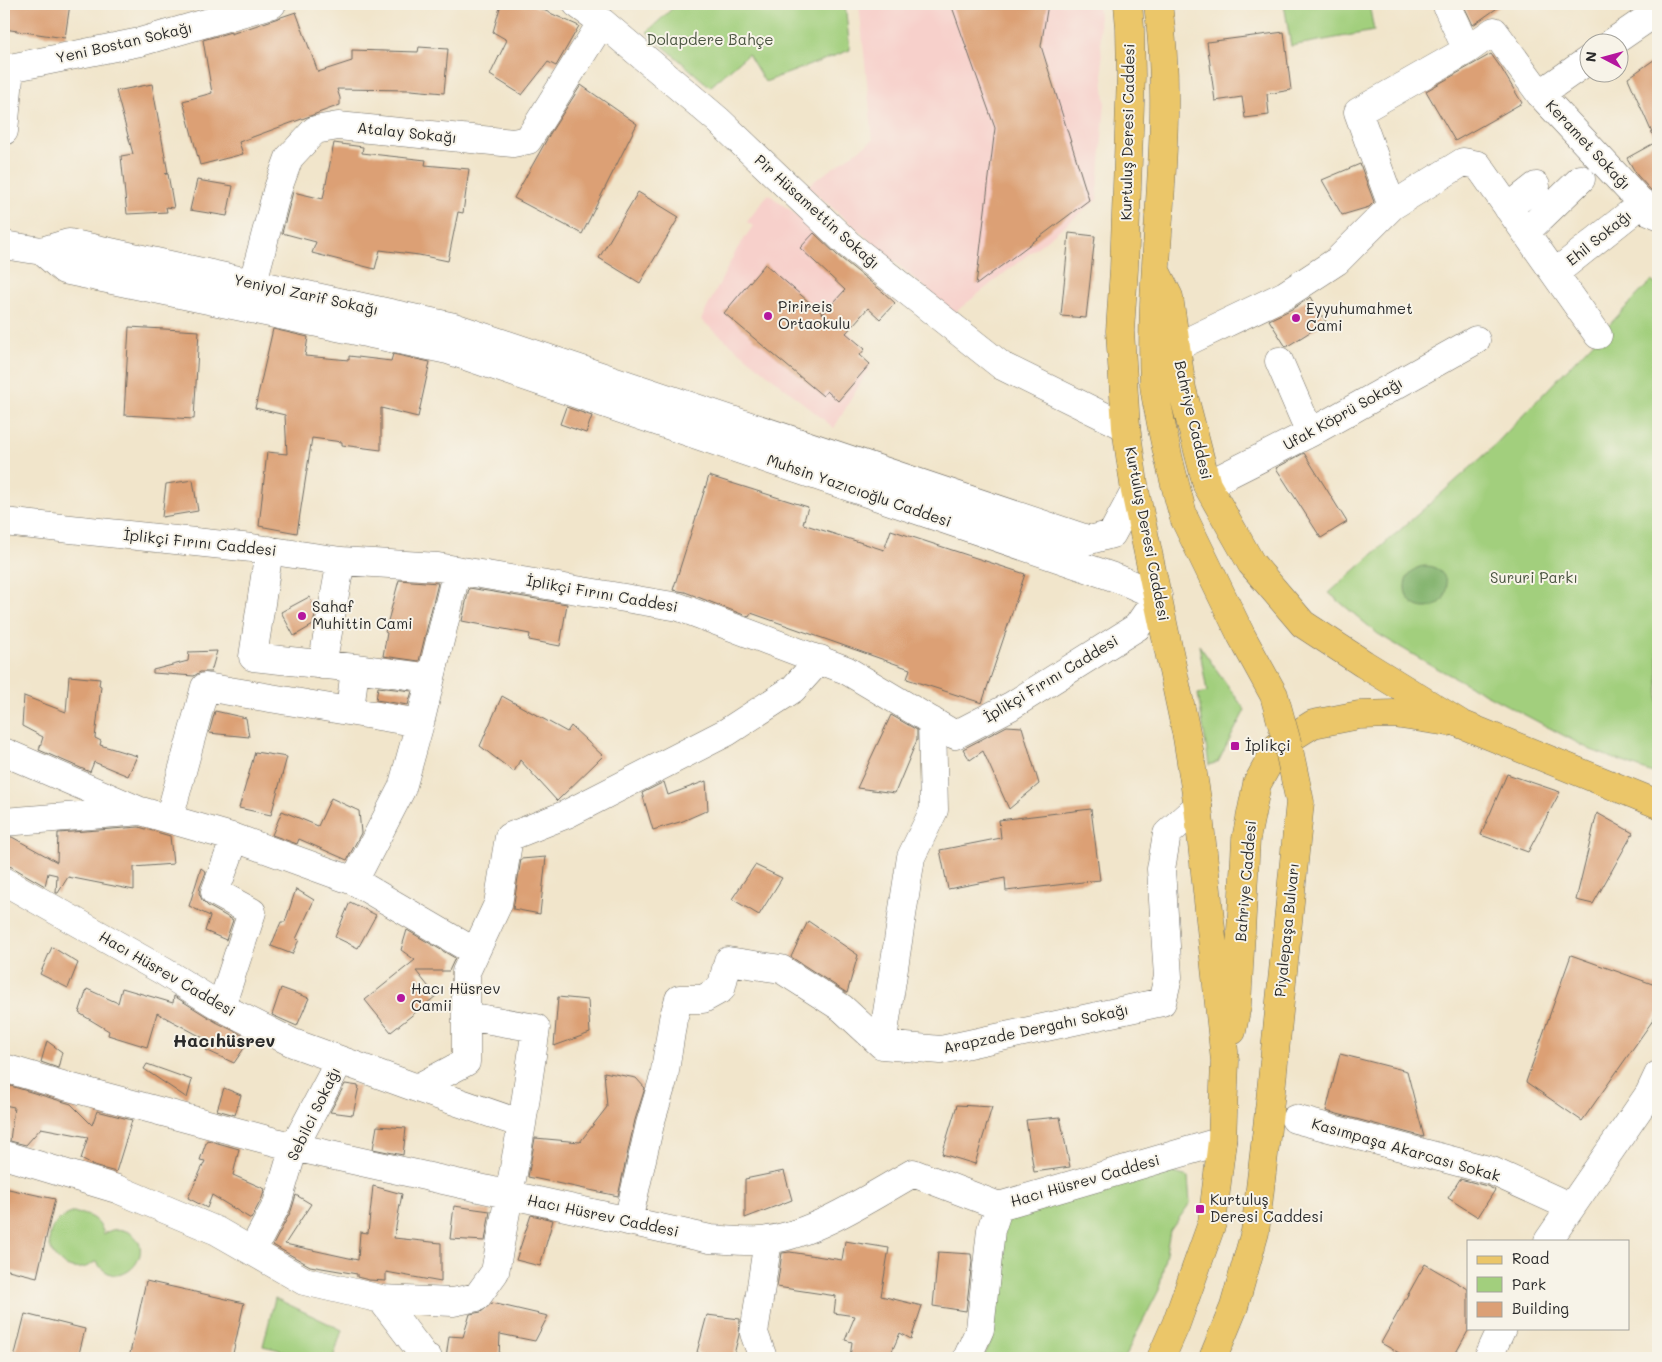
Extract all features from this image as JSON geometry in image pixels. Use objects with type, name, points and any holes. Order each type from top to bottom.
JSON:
[{"type":"main road","name":"Kurtuluş Deresi Caddesi","points":[[1128,4],[1131,76],[1120,331],[1126,427],[1135,491],[1187,737],[1198,806],[1225,1061]]},
{"type":"main road","points":[[1156,271],[1164,149],[1163,68],[1158,4]]},
{"type":"main road","points":[[1163,119],[1176,55],[1177,4]]},
{"type":"main road","name":"Bahriye Caddesi","points":[[1156,271],[1169,297],[1182,389],[1208,485],[1251,563],[1303,624],[1462,724],[1658,804]]},
{"type":"main road","name":"Piyalepaşa Bulvarı","points":[[1156,271],[1153,319],[1154,388],[1166,452],[1184,518],[1241,635],[1274,695],[1289,750],[1300,802],[1255,1232],[1234,1307],[1213,1358]]},
{"type":"main road","name":"Bahriye Caddesi","points":[[1225,1061],[1237,1005],[1246,839],[1257,784],[1278,746],[1313,724],[1359,715],[1394,714],[1462,724]]},
{"type":"main road","points":[[1161,1358],[1176,1324],[1212,1223],[1222,1141],[1225,1061]]},
{"type":"street","name":"Yeni Bostan Sokağı","points":[[7,68],[140,42],[272,4]]},
{"type":"street","name":"Pir Hüsamettin Sokağı","points":[[577,4],[602,22],[718,120],[848,244],[1002,366],[1126,427]]},
{"type":"street","points":[[1392,206],[1358,112],[1468,50],[1447,4]]},
{"type":"street","points":[[1628,32],[1658,11]]},
{"type":"street","name":"Atalay Sokağı","points":[[249,295],[277,191],[289,158],[314,130],[338,126],[514,143],[528,140],[602,22]]},
{"type":"street","name":"Keramet Sokağı","points":[[1468,50],[1494,31],[1540,94],[1652,208]]},
{"type":"street","points":[[1540,94],[1580,67]]},
{"type":"street","points":[[4,131],[7,68]]},
{"type":"street","points":[[1176,347],[1285,295],[1337,261],[1392,206],[1463,162],[1478,165],[1598,335]]},
{"type":"street","points":[[1526,232],[1581,179]]},
{"type":"street","points":[[1508,208],[1536,186]]},
{"type":"street","name":"Ehil Sokağı","points":[[1555,273],[1652,208]]},
{"type":"street","name":"Yeniyol Zarif Sokağı","points":[[4,245],[42,251],[64,270],[249,295],[448,350],[563,376]]},
{"type":"street","name":"Ufak Köprü Sokağı","points":[[1208,485],[1310,433],[1476,340]]},
{"type":"street","points":[[1279,361],[1310,433]]},
{"type":"street","name":"Muhsin Yazıcıoğlu Caddesi","points":[[563,376],[791,440],[1090,540]]},
{"type":"street","name":"Muhsin Yazıcıoğlu Caddesi","points":[[563,376],[780,464],[1120,579],[1158,596]]},
{"type":"street","points":[[780,464],[791,440]]},
{"type":"street","points":[[893,503],[902,477]]},
{"type":"street","points":[[1090,540],[1112,534],[1135,491]]},
{"type":"street","name":"İplikçi Fırını Caddesi","points":[[4,522],[269,550],[341,561],[438,567],[679,607],[846,670],[955,734],[1011,706],[1137,627],[1158,596]]},
{"type":"street","points":[[1090,540],[1101,544],[1105,550],[1103,562],[1098,567],[1090,570]]},
{"type":"street","points":[[269,550],[253,657],[431,678]]},
{"type":"street","points":[[322,665],[341,561]]},
{"type":"street","points":[[354,881],[402,788],[457,570]]},
{"type":"street","points":[[417,1088],[466,1062],[466,972],[498,904],[509,837],[567,814],[727,732],[793,690],[820,659]]},
{"type":"street","points":[[350,711],[355,668]]},
{"type":"street","points":[[169,819],[205,687],[420,722]]},
{"type":"street","points":[[882,1045],[911,857],[934,810],[932,721]]},
{"type":"street","points":[[4,752],[141,811],[235,838],[354,881],[475,952]]},
{"type":"street","name":"Arapzade Dergahı Sokağı","points":[[882,1045],[941,1050],[1162,1002],[1168,977],[1161,869],[1167,834],[1198,806]]},
{"type":"street","points":[[4,822],[141,811]]},
{"type":"street","points":[[221,1007],[252,912],[215,892],[235,838]]},
{"type":"street","name":"Hacı Hüsrev Caddesi","points":[[4,881],[163,970],[221,1007],[293,1043],[522,1124],[509,1196],[710,1239],[768,1240],[806,1230],[855,1206],[913,1173],[999,1206],[1222,1141]]},
{"type":"street","points":[[628,1221],[650,1124],[664,1077],[673,1019],[679,999],[703,999],[721,989],[728,960],[781,969],[842,1008],[882,1045]]},
{"type":"street","points":[[467,1016],[536,1028],[522,1124]]},
{"type":"street","name":"Sebilci Sokağı","points":[[252,1251],[277,1204],[294,1147],[340,1060]]},
{"type":"street","points":[[4,1068],[294,1147],[509,1196],[494,1272],[477,1297],[453,1302],[381,1299],[304,1281],[217,1231],[118,1189],[4,1155]]},
{"type":"street","points":[[1549,1240],[1649,1094],[1658,1075]]},
{"type":"street","name":"Kasımpaşa Akarcası Sokak","points":[[1295,1119],[1492,1171],[1572,1207]]},
{"type":"street","points":[[967,1358],[980,1330],[991,1230],[999,1206]]},
{"type":"street","points":[[763,1358],[754,1332],[768,1240]]},
{"type":"street","points":[[381,1299],[425,1357],[428,1358]]},
{"type":"street","points":[[1488,1358],[1501,1330]]},
{"type":"shaded area","points":[[859,4],[1098,4],[1105,102],[1097,200],[954,313],[807,186],[873,140]]},
{"type":"shaded area","name":"Pirireis Ortaokulu","points":[[768,194],[817,230],[801,248],[845,290],[826,311],[865,349],[860,355],[871,365],[834,428],[701,320],[737,249],[753,226],[747,222]]},
{"type":"green space","name":"Dolapdere Bahçe","points":[[677,4],[845,4],[850,50],[765,82],[748,54],[710,87],[647,32]]},
{"type":"green space","points":[[1284,4],[1369,4],[1374,31],[1291,46]]},
{"type":"green space","name":"Sururi Parkı","points":[[1651,281],[1658,286],[1658,526],[1656,529],[1658,532],[1658,775],[1591,750],[1431,665],[1378,634],[1329,593],[1488,452]]},
{"type":"green space","points":[[1430,566],[1438,569],[1444,575],[1447,587],[1444,599],[1438,605],[1422,608],[1414,605],[1408,599],[1405,583],[1408,575],[1414,569]]},
{"type":"green space","points":[[1199,645],[1245,710],[1218,762],[1209,765],[1198,694],[1207,692]]},
{"type":"green space","points":[[1164,1170],[1188,1177],[1190,1203],[1170,1231],[1159,1290],[1124,1358],[983,1358],[991,1341],[1003,1218]]},
{"type":"green space","points":[[72,1213],[83,1214],[92,1218],[99,1224],[104,1234],[117,1229],[126,1231],[136,1238],[140,1248],[139,1257],[134,1266],[126,1273],[116,1275],[106,1272],[96,1261],[83,1268],[71,1268],[61,1263],[53,1254],[50,1243],[51,1232],[58,1221]]},
{"type":"green space","points":[[275,1298],[342,1330],[333,1358],[313,1358],[263,1346]]},
{"type":"building","points":[[4,4],[70,4],[65,38],[4,29]]},
{"type":"building","points":[[501,4],[530,4],[579,26],[556,66],[548,62],[522,95],[490,75],[507,40],[493,32]]},
{"type":"building","points":[[951,4],[1048,4],[1041,46],[1089,200],[976,285],[995,128]]},
{"type":"building","points":[[1463,4],[1503,4],[1473,25]]},
{"type":"building","points":[[296,12],[318,72],[352,61],[352,50],[418,52],[419,47],[448,49],[444,93],[411,90],[337,89],[340,105],[239,142],[243,154],[200,165],[183,101],[212,93],[203,40],[231,32],[231,34]]},
{"type":"building","points":[[1284,32],[1291,90],[1267,94],[1269,115],[1245,118],[1242,97],[1215,101],[1207,42]]},
{"type":"building","points":[[1491,54],[1522,103],[1455,141],[1426,91]]},
{"type":"building","points":[[1658,57],[1658,198],[1637,175],[1627,158],[1656,142],[1630,82],[1630,77]]},
{"type":"building","points":[[152,84],[168,173],[165,174],[168,174],[174,208],[166,207],[167,212],[127,214],[121,156],[133,154],[116,91]]},
{"type":"building","points":[[581,85],[637,124],[582,234],[514,198],[551,132]]},
{"type":"building","points":[[334,143],[363,147],[362,153],[426,160],[425,165],[469,169],[463,213],[458,212],[448,261],[380,250],[375,269],[312,253],[316,242],[282,233],[293,192],[323,199]]},
{"type":"building","points":[[1360,164],[1374,202],[1369,207],[1342,215],[1322,180]]},
{"type":"building","points":[[197,180],[233,186],[227,216],[190,210]]},
{"type":"building","points":[[638,192],[679,217],[640,283],[599,258]]},
{"type":"building","points":[[814,233],[837,255],[895,303],[880,319],[868,308],[846,333],[865,349],[860,355],[870,364],[838,401],[827,391],[823,396],[724,313],[765,264],[823,314],[845,290],[800,248]]},
{"type":"building","points":[[1069,233],[1095,236],[1086,318],[1061,316]]},
{"type":"building","name":"Eyyuhumahmet Cami","points":[[1311,297],[1326,322],[1286,347],[1269,320]]},
{"type":"building","points":[[129,327],[199,331],[194,419],[124,415]]},
{"type":"building","points":[[273,329],[308,337],[305,356],[349,360],[349,356],[391,361],[393,354],[430,362],[418,417],[381,408],[381,450],[342,445],[342,442],[312,438],[297,533],[259,526],[267,452],[287,454],[285,415],[255,408]]},
{"type":"building","points":[[566,407],[592,416],[586,433],[560,424]]},
{"type":"building","points":[[1304,453],[1347,522],[1321,538],[1276,468]]},
{"type":"building","points":[[709,476],[808,507],[803,524],[884,550],[891,530],[1025,574],[982,703],[907,679],[910,669],[751,613],[749,617],[685,592],[673,590]]},
{"type":"building","points":[[193,480],[198,511],[162,517],[166,484]]},
{"type":"building","points":[[399,580],[438,583],[419,661],[383,656],[387,633],[385,632]]},
{"type":"building","points":[[469,588],[567,604],[560,646],[529,640],[530,634],[462,621]]},
{"type":"building","name":"Sahaf Muhittin Cami","points":[[309,597],[316,610],[313,625],[294,636],[281,612]]},
{"type":"building","points":[[217,651],[211,672],[200,672],[194,676],[153,673],[153,670],[188,661],[189,652]]},
{"type":"building","points":[[69,676],[100,679],[99,685],[101,686],[95,738],[101,741],[100,745],[137,756],[128,776],[94,762],[90,772],[39,750],[43,737],[22,726],[24,696],[66,712]]},
{"type":"building","points":[[378,687],[412,691],[408,705],[376,700]]},
{"type":"building","points":[[502,696],[567,732],[571,726],[603,756],[557,801],[520,760],[514,772],[480,746]]},
{"type":"building","points":[[215,711],[246,718],[249,737],[209,733]]},
{"type":"building","points":[[891,715],[917,730],[917,740],[895,793],[857,788]]},
{"type":"building","points":[[1007,726],[1022,727],[1039,784],[1009,809],[983,751],[970,760],[963,749]]},
{"type":"building","points":[[255,752],[287,757],[271,815],[239,808]]},
{"type":"building","points":[[1507,774],[1560,792],[1528,852],[1481,835]]},
{"type":"building","points":[[706,781],[708,810],[683,821],[653,830],[642,793],[664,782],[668,795]]},
{"type":"building","points":[[331,798],[359,811],[361,833],[347,860],[299,839],[297,844],[272,835],[282,811],[318,826]]},
{"type":"building","points":[[1091,809],[1100,880],[1006,891],[1005,878],[948,889],[940,850],[1001,838],[999,820]]},
{"type":"building","points":[[1597,813],[1633,833],[1593,904],[1576,900]]},
{"type":"building","points":[[139,827],[170,836],[173,864],[134,867],[134,890],[68,877],[58,893],[56,893],[57,875],[48,873],[45,886],[12,867],[4,865],[4,837],[12,837],[57,862],[58,833]]},
{"type":"building","points":[[546,857],[540,914],[513,909],[521,859]]},
{"type":"building","points":[[755,865],[782,878],[759,915],[732,899]]},
{"type":"building","points":[[201,868],[206,872],[199,893],[202,900],[208,906],[233,920],[226,940],[205,931],[210,916],[189,906]]},
{"type":"building","points":[[296,889],[314,900],[296,939],[299,940],[292,954],[271,946],[281,922],[285,922]]},
{"type":"building","points":[[350,902],[376,915],[358,948],[335,937]]},
{"type":"building","points":[[808,921],[858,955],[847,993],[791,957]]},
{"type":"building","name":"Hacı Hüsrev Camii","points":[[407,930],[455,958],[449,971],[416,971],[436,996],[391,1032],[365,1000],[415,960],[401,950]]},
{"type":"building","points":[[52,947],[78,963],[68,988],[40,974]]},
{"type":"building","points":[[1571,955],[1658,986],[1658,1013],[1582,1121],[1526,1082]]},
{"type":"building","points":[[122,988],[173,1003],[174,996],[249,1041],[234,1063],[206,1050],[209,1041],[157,1013],[147,1047],[108,1035],[109,1031],[79,1013],[87,989],[118,1003]]},
{"type":"building","points":[[281,988],[309,998],[297,1026],[272,1015]]},
{"type":"building","points":[[558,997],[588,1000],[590,1033],[554,1046]]},
{"type":"building","points":[[47,1041],[62,1052],[58,1068],[41,1062]]},
{"type":"building","points":[[1340,1054],[1407,1071],[1424,1137],[1326,1111]]},
{"type":"building","points":[[147,1064],[192,1080],[187,1098],[144,1069]]},
{"type":"building","points":[[604,1072],[636,1078],[645,1088],[635,1120],[618,1196],[528,1177],[535,1138],[580,1142],[607,1107]]},
{"type":"building","points":[[4,1084],[71,1104],[92,1125],[97,1111],[132,1120],[116,1172],[94,1166],[81,1159],[88,1137],[41,1128],[26,1145],[10,1141],[14,1107],[4,1105]]},
{"type":"building","points":[[345,1084],[359,1086],[353,1115],[330,1112]]},
{"type":"building","points":[[224,1088],[241,1095],[235,1115],[217,1110]]},
{"type":"building","points":[[957,1105],[992,1107],[975,1164],[942,1154]]},
{"type":"building","points":[[1060,1117],[1070,1167],[1034,1172],[1026,1120]]},
{"type":"building","points":[[377,1126],[406,1128],[403,1155],[373,1149]]},
{"type":"building","points":[[207,1140],[239,1149],[233,1175],[265,1189],[251,1219],[212,1195],[207,1208],[188,1198],[205,1161],[200,1160]]},
{"type":"building","points":[[784,1171],[792,1200],[745,1218],[745,1179]]},
{"type":"building","points":[[1460,1179],[1495,1190],[1478,1217],[1448,1198]]},
{"type":"building","points":[[373,1186],[402,1194],[394,1238],[441,1243],[441,1282],[386,1272],[386,1281],[369,1280],[357,1277],[357,1274],[310,1266],[273,1245],[291,1211],[296,1195],[311,1204],[285,1244],[358,1260],[360,1232],[368,1233]]},
{"type":"building","points":[[4,1188],[55,1199],[37,1277],[4,1269]]},
{"type":"building","points":[[454,1206],[490,1211],[485,1241],[450,1239]]},
{"type":"building","points":[[531,1215],[553,1220],[540,1266],[516,1260]]},
{"type":"building","points":[[845,1241],[889,1248],[881,1296],[922,1306],[911,1339],[900,1333],[889,1358],[850,1358],[852,1342],[845,1340],[855,1316],[834,1313],[836,1296],[777,1287],[782,1253],[790,1252],[842,1260]]},
{"type":"building","points":[[938,1252],[971,1254],[972,1261],[966,1311],[933,1306]]},
{"type":"building","points":[[1425,1264],[1467,1288],[1468,1331],[1453,1358],[1408,1358],[1381,1343]]},
{"type":"building","points":[[146,1281],[244,1303],[232,1358],[129,1358]]},
{"type":"building","points":[[492,1303],[548,1316],[535,1341],[500,1334],[499,1358],[446,1358],[449,1336],[463,1337],[470,1314],[481,1312]]},
{"type":"building","points":[[25,1314],[85,1329],[78,1358],[14,1358]]},
{"type":"building","points":[[707,1315],[740,1319],[739,1335],[733,1358],[707,1358],[697,1352]]},
{"type":"place","name":"Pirireis Ortaokulu","points":[[768,316]]},
{"type":"place","name":"Eyyuhumahmet Cami","points":[[1296,318]]},
{"type":"place","name":"Sahaf Muhittin Cami","points":[[302,616]]},
{"type":"place","name":"İplikçi","points":[[1235,746]]},
{"type":"place","name":"Hacı Hüsrev Camii","points":[[401,998]]},
{"type":"place","name":"Kurtuluş Deresi Caddesi","points":[[1200,1209]]},
{"type":"district","name":"Hacıhüsrev","points":[[224,1041]]}]
